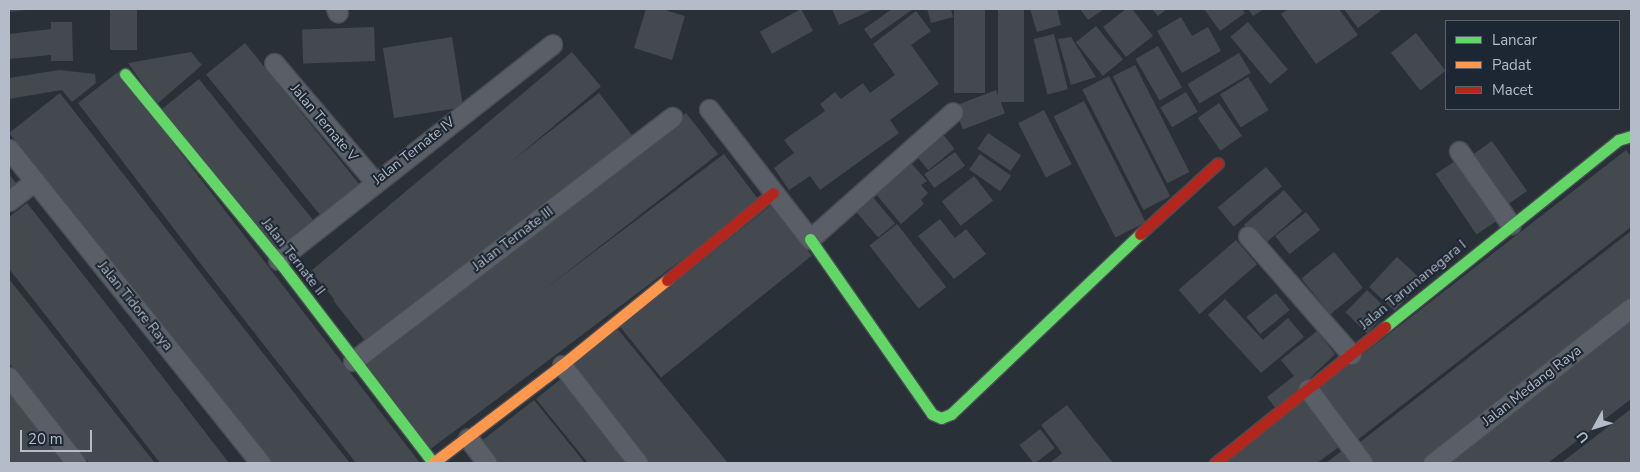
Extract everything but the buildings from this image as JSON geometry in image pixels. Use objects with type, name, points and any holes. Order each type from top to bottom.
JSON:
[{"type":"street","name":"Jalan Ternate IV","points":[[278,260],[552,44]]},
{"type":"street","name":"Jalan Ternate V","points":[[274,63],[375,182]]},
{"type":"street","name":"Jalan Ternate II","points":[[126,74],[278,260],[353,361],[433,463]]},
{"type":"street","points":[[709,110],[810,239],[932,414],[941,418],[951,414],[1092,277],[1218,163]]},
{"type":"street","points":[[810,239],[953,112]]},
{"type":"street","name":"Jalan Ternate III","points":[[353,361],[672,117]]},
{"type":"street","name":"Jalan Tarumanegara I","points":[[1215,463],[1618,140],[1631,136]]},
{"type":"street","name":"Jalan Tidore Raya","points":[[9,149],[261,463]]},
{"type":"street","points":[[1460,151],[1512,226]]},
{"type":"street","points":[[9,201],[35,181]]},
{"type":"street","points":[[433,463],[562,365],[773,193]]},
{"type":"street","points":[[1248,236],[1351,354]]},
{"type":"street","name":"Jalan Medang Raya","points":[[1433,463],[1631,308]]},
{"type":"street","points":[[562,365],[638,463]]},
{"type":"street","points":[[9,377],[76,463]]},
{"type":"street","points":[[1308,389],[1364,463]]},
{"type":"street","points":[[468,438],[487,463]]},
{"type":"traffic: fast","points":[[125,74],[278,260],[433,463]]},
{"type":"traffic: fast","points":[[1385,327],[1618,140],[1631,136]]},
{"type":"traffic: fast","points":[[810,239],[932,414],[941,418],[951,414],[1140,234]]},
{"type":"traffic: slow","points":[[433,463],[562,365],[667,280]]},
{"type":"traffic: jam","points":[[1140,234],[1218,163]]},
{"type":"traffic: jam","points":[[667,280],[773,193]]},
{"type":"traffic: jam","points":[[1215,463],[1385,327]]}]
